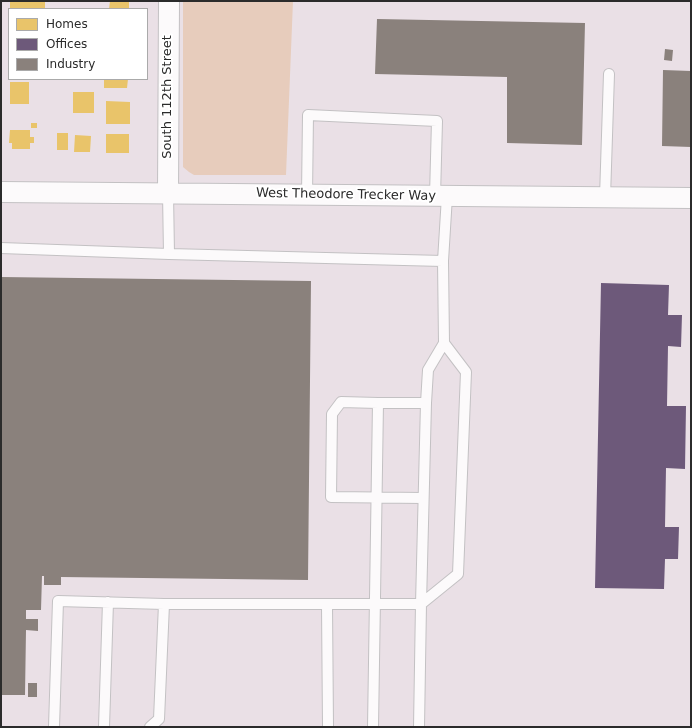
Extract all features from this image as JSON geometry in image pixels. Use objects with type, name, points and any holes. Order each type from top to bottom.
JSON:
[{"type":"street","name":"South 112th Street","points":[[168,193],[169,1]]},
{"type":"street","name":"West Theodore Trecker Way","points":[[1,192],[691,198]]},
{"type":"lane","points":[[605,197],[609,74]]},
{"type":"lane","points":[[307,195],[308,115],[436,120],[441,196],[444,343],[428,370],[423,498],[419,727]]},
{"type":"lane","points":[[168,193],[169,254]]},
{"type":"lane","points":[[1,248],[443,261]]},
{"type":"lane","points":[[54,727],[58,601],[164,604],[421,604],[458,574],[466,372],[444,343]]},
{"type":"lane","points":[[423,498],[330,497],[332,414],[341,402],[426,403]]},
{"type":"lane","points":[[373,727],[378,403]]},
{"type":"lane","points":[[104,727],[108,602]]},
{"type":"lane","points":[[150,727],[159,719],[164,604]]},
{"type":"lane","points":[[327,605],[328,727]]},
{"type":"shaded area","points":[[183,1],[293,1],[286,175],[194,175],[183,167]]},
{"type":"building: Homes","points":[[10,1],[45,1],[45,8],[10,8]]},
{"type":"building: Homes","points":[[110,1],[129,1],[129,8],[109,8]]},
{"type":"building: Homes","points":[[104,80],[128,80],[127,88],[104,88]]},
{"type":"building: Homes","points":[[10,82],[29,82],[29,104],[10,104]]},
{"type":"building: Homes","points":[[73,92],[94,92],[94,113],[73,113]]},
{"type":"building: Homes","points":[[106,101],[130,102],[130,124],[106,124]]},
{"type":"building: Homes","points":[[31,123],[37,123],[37,128],[31,128]]},
{"type":"building: Homes","points":[[10,130],[30,130],[30,137],[34,137],[34,143],[30,143],[30,149],[12,149],[12,143],[9,143]]},
{"type":"building: Homes","points":[[57,133],[68,133],[68,150],[57,150]]},
{"type":"building: Homes","points":[[106,134],[129,134],[129,153],[106,153]]},
{"type":"building: Homes","points":[[75,135],[91,136],[90,152],[74,152]]},
{"type":"building: Offices","points":[[601,283],[669,285],[668,315],[682,315],[681,347],[668,346],[667,406],[686,406],[685,469],[666,468],[665,527],[679,527],[678,559],[665,559],[664,589],[595,588]]},
{"type":"building: Industry","points":[[377,19],[585,23],[582,145],[507,143],[507,77],[375,74]]},
{"type":"building: Industry","points":[[665,49],[673,50],[672,61],[664,60]]},
{"type":"building: Industry","points":[[663,70],[691,71],[691,147],[662,146]]},
{"type":"building: Industry","points":[[1,277],[311,281],[308,580],[61,577],[61,585],[44,585],[44,576],[42,576],[41,610],[26,610],[26,619],[38,619],[38,631],[26,630],[25,695],[1,695]]},
{"type":"building: Industry","points":[[28,683],[37,683],[37,697],[28,697]]}]
